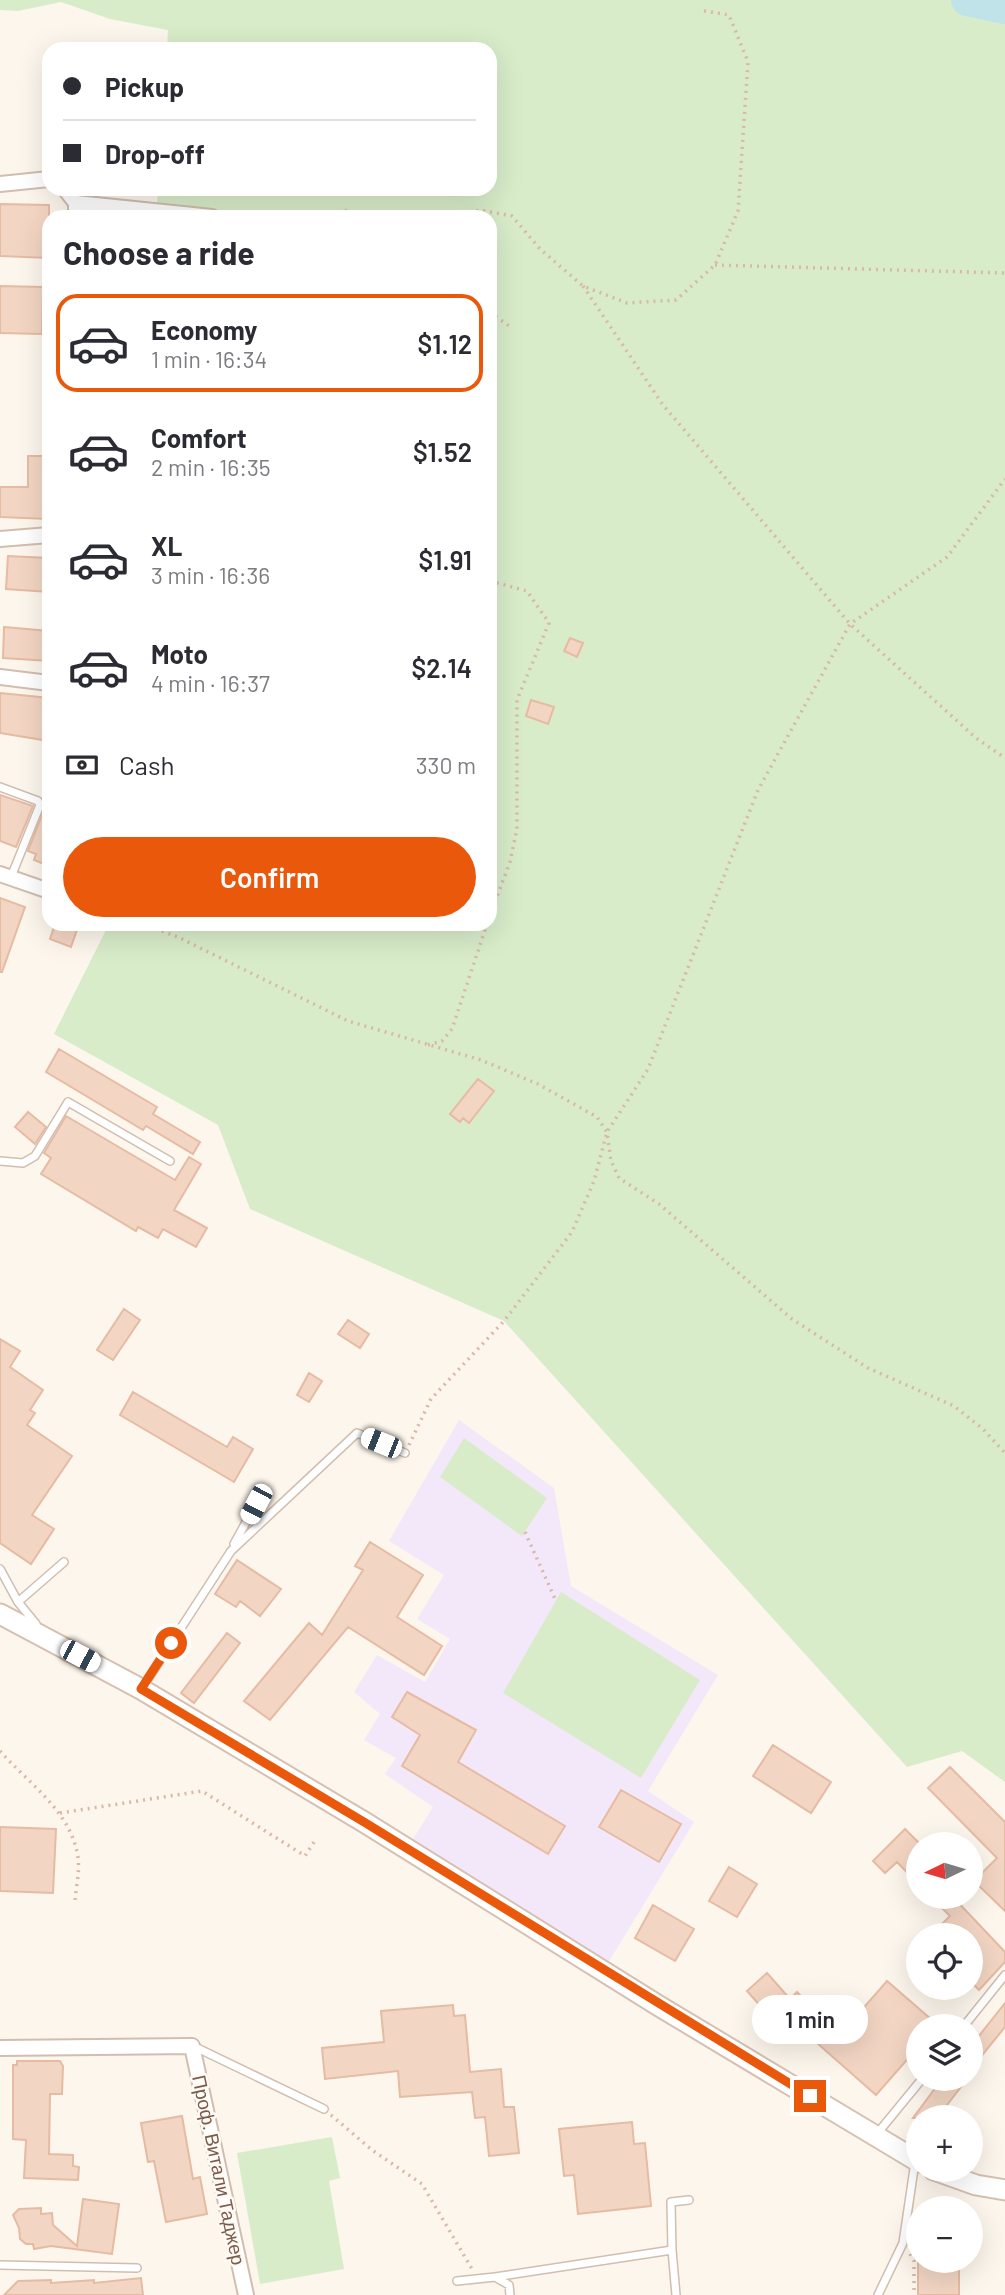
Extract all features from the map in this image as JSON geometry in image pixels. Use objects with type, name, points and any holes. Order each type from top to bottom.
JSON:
[{"type":"main road","points":[[9,1604],[25,1626]]},
{"type":"main road","points":[[0,1614],[141,1689],[364,1822],[659,2006],[906,2154]]},
{"type":"main road","points":[[968,2182],[1005,2190]]},
{"type":"street","points":[[0,184],[42,180]]},
{"type":"street","points":[[0,539],[42,536]]},
{"type":"street","points":[[0,677],[42,682]]},
{"type":"street","points":[[5,876],[42,889]]},
{"type":"street","points":[[0,2048],[192,2046]]},
{"type":"street","name":"Проф. Витали Таджер","points":[[192,2046],[246,2295]]},
{"type":"lane","points":[[0,787],[38,801],[40,805],[5,876]]},
{"type":"lane","points":[[0,1161],[23,1163],[36,1156],[68,1102],[170,1161]]},
{"type":"lane","points":[[231,1550],[357,1433],[405,1453]]},
{"type":"lane","points":[[141,1689],[231,1550],[256,1504]]},
{"type":"lane","points":[[9,1604],[64,1562]]},
{"type":"lane","points":[[0,1569],[9,1604],[30,1618],[60,1646]]},
{"type":"lane","points":[[974,2014],[1005,1975]]},
{"type":"lane","points":[[192,2046],[324,2109]]},
{"type":"lane","points":[[876,2136],[912,2091]]},
{"type":"lane","points":[[878,2295],[903,2243],[913,2182]]},
{"type":"lane","points":[[676,2295],[671,2202],[689,2200]]},
{"type":"lane","points":[[457,2281],[672,2250]]},
{"type":"lane","points":[[0,2265],[137,2268]]},
{"type":"lane","points":[[495,2277],[509,2285],[510,2295]]},
{"type":"path","points":[[583,286],[627,303],[676,300],[715,265],[738,211],[748,62],[729,15],[699,10]]},
{"type":"path","points":[[497,213],[512,216],[540,249],[583,286],[663,405],[850,624],[976,738],[1005,758]]},
{"type":"path","points":[[715,265],[1005,273]]},
{"type":"path","points":[[497,317],[509,326]]},
{"type":"path","points":[[405,1453],[431,1399],[504,1321],[572,1232],[594,1181],[607,1132],[648,1069],[758,790],[850,624],[947,557],[1005,479]]},
{"type":"path","points":[[497,583],[527,591],[549,623],[517,700],[517,829],[510,862],[497,896]]},
{"type":"path","points":[[161,931],[348,1021],[481,1060],[538,1084],[597,1117],[607,1132],[611,1161],[619,1178],[659,1203],[792,1319],[868,1368],[954,1406],[983,1429],[1005,1453]]},
{"type":"path","points":[[427,1046],[443,1041],[452,1029],[485,931]]},
{"type":"path","points":[[525,1532],[556,1601]]},
{"type":"path","points":[[0,1751],[60,1813],[74,1838],[79,1860],[75,1901]]},
{"type":"path","points":[[60,1813],[202,1791],[305,1856],[316,1839]]},
{"type":"path","points":[[324,2109],[372,2150],[422,2184],[478,2278]]},
{"type":"path","points":[[903,2243],[914,2261],[914,2295]]},
{"type":"shaded area","points":[[459,1420],[554,1488],[571,1586],[718,1675],[648,1791],[694,1822],[608,1963],[413,1839],[433,1807],[385,1774],[396,1758],[364,1740],[380,1714],[354,1692],[377,1655],[425,1682],[450,1639],[417,1619],[444,1575],[389,1541]]},
{"type":"green space","points":[[0,0],[1005,0],[1005,1782],[962,1751],[907,1767],[504,1321],[250,1209],[218,1125],[54,1034],[106,931],[497,931],[497,210],[156,210],[158,196],[497,196],[497,42],[167,42],[168,30],[110,19],[61,2],[18,11],[0,10]]},
{"type":"green space","points":[[464,1438],[547,1498],[522,1536],[440,1477]]},
{"type":"green space","points":[[561,1592],[700,1680],[641,1778],[503,1693]]},
{"type":"green space","points":[[332,2137],[340,2178],[329,2181],[344,2269],[260,2284],[237,2153]]},
{"type":"building","points":[[0,204],[49,205],[49,210],[42,210],[42,258],[0,256]]},
{"type":"building","points":[[0,286],[42,287],[42,334],[0,333]]},
{"type":"building","points":[[28,456],[42,456],[42,519],[0,517],[0,487],[28,487]]},
{"type":"building","points":[[8,556],[42,558],[42,592],[6,589]]},
{"type":"building","points":[[4,627],[42,630],[42,661],[3,658]]},
{"type":"building","points":[[570,638],[583,643],[577,657],[564,651]]},
{"type":"building","points":[[0,693],[42,697],[42,740],[0,733]]},
{"type":"building","points":[[531,700],[554,707],[548,724],[526,716]]},
{"type":"building","points":[[0,795],[33,806],[16,847],[0,841]]},
{"type":"building","points":[[42,815],[42,863],[34,860],[36,854],[28,851]]},
{"type":"building","points":[[0,898],[25,907],[2,972],[0,972]]},
{"type":"building","points":[[53,931],[77,931],[71,947],[50,939]]},
{"type":"building","points":[[59,1049],[157,1107],[153,1114],[200,1142],[193,1154],[146,1126],[143,1130],[46,1072]]},
{"type":"building","points":[[478,1079],[494,1091],[469,1123],[463,1118],[460,1122],[450,1114]]},
{"type":"building","points":[[28,1112],[46,1127],[35,1144],[15,1127]]},
{"type":"building","points":[[66,1116],[175,1180],[189,1157],[201,1164],[174,1210],[207,1228],[196,1247],[163,1229],[158,1238],[138,1227],[136,1231],[41,1174],[51,1158],[44,1153]]},
{"type":"building","points":[[124,1309],[140,1320],[113,1360],[97,1350]]},
{"type":"building","points":[[348,1320],[369,1334],[360,1348],[338,1334]]},
{"type":"building","points":[[0,1339],[20,1351],[10,1367],[43,1390],[30,1410],[35,1413],[27,1425],[72,1456],[32,1515],[54,1529],[31,1564],[0,1543]]},
{"type":"building","points":[[309,1373],[322,1381],[309,1402],[297,1395]]},
{"type":"building","points":[[133,1392],[227,1447],[233,1437],[253,1449],[234,1482],[120,1415]]},
{"type":"building","points":[[370,1542],[423,1575],[397,1617],[442,1646],[424,1675],[348,1627],[270,1720],[244,1701],[309,1623],[322,1635],[363,1570],[355,1566]]},
{"type":"building","points":[[237,1560],[281,1589],[260,1616],[240,1601],[236,1607],[215,1594]]},
{"type":"building","points":[[227,1633],[240,1643],[194,1703],[181,1693]]},
{"type":"building","points":[[407,1692],[476,1730],[458,1762],[565,1826],[548,1854],[402,1766],[420,1735],[392,1717]]},
{"type":"building","points":[[773,1745],[831,1782],[811,1813],[753,1776]]},
{"type":"building","points":[[950,1767],[1005,1822],[1005,1911],[984,1891],[984,1871],[997,1858],[984,1845],[984,1832],[971,1832],[928,1788]]},
{"type":"building","points":[[621,1790],[681,1824],[659,1862],[599,1827]]},
{"type":"building","points":[[0,1827],[56,1829],[53,1893],[0,1891]]},
{"type":"building","points":[[905,1829],[908,1832],[906,1871],[897,1862],[885,1873],[873,1861]]},
{"type":"building","points":[[729,1867],[757,1884],[737,1917],[709,1901]]},
{"type":"building","points":[[653,1905],[694,1929],[675,1961],[635,1938]]},
{"type":"building","points":[[943,1909],[964,1909],[978,1923],[943,1923],[950,1916]]},
{"type":"building","points":[[983,1929],[1005,1952],[1005,1962],[983,1986]]},
{"type":"building","points":[[767,1973],[790,1999],[797,1992],[839,2036],[887,1981],[925,2014],[906,2014],[906,2061],[876,2095],[808,2035],[804,2039],[772,2005],[765,2011],[747,1991]]},
{"type":"building","points":[[1005,2003],[1005,2027],[983,2054],[983,2031]]},
{"type":"building","points":[[453,2005],[454,2016],[465,2015],[470,2072],[501,2069],[504,2107],[514,2107],[519,2153],[489,2156],[485,2117],[475,2118],[472,2092],[400,2097],[398,2071],[325,2079],[322,2048],[384,2042],[381,2011]]},
{"type":"building","points":[[17,2061],[60,2061],[63,2066],[62,2094],[50,2094],[49,2154],[73,2155],[73,2166],[79,2167],[78,2180],[24,2178],[26,2140],[13,2139],[13,2065],[17,2065]]},
{"type":"building","points":[[933,2091],[958,2091],[947,2105],[923,2105]]},
{"type":"building","points":[[182,2116],[193,2179],[200,2177],[207,2214],[166,2222],[154,2161],[148,2162],[141,2123]]},
{"type":"building","points":[[632,2122],[634,2144],[645,2143],[651,2206],[578,2214],[574,2175],[564,2176],[559,2129]]},
{"type":"building","points":[[83,2199],[119,2204],[112,2254],[51,2246],[34,2249],[33,2244],[26,2244],[20,2239],[19,2228],[13,2215],[19,2209],[41,2208],[41,2214],[52,2213],[53,2225],[77,2246]]},
{"type":"building","points":[[918,2273],[959,2273],[959,2295],[918,2295]]},
{"type":"building","points":[[141,2278],[143,2295],[4,2295],[18,2281],[51,2280],[51,2283],[94,2280],[94,2283]]},
{"type":"waterway","points":[[967,0],[1005,8]]},
{"type":"route","points":[[171,1643],[141,1689],[432,1863],[659,2006],[810,2096]]}]
